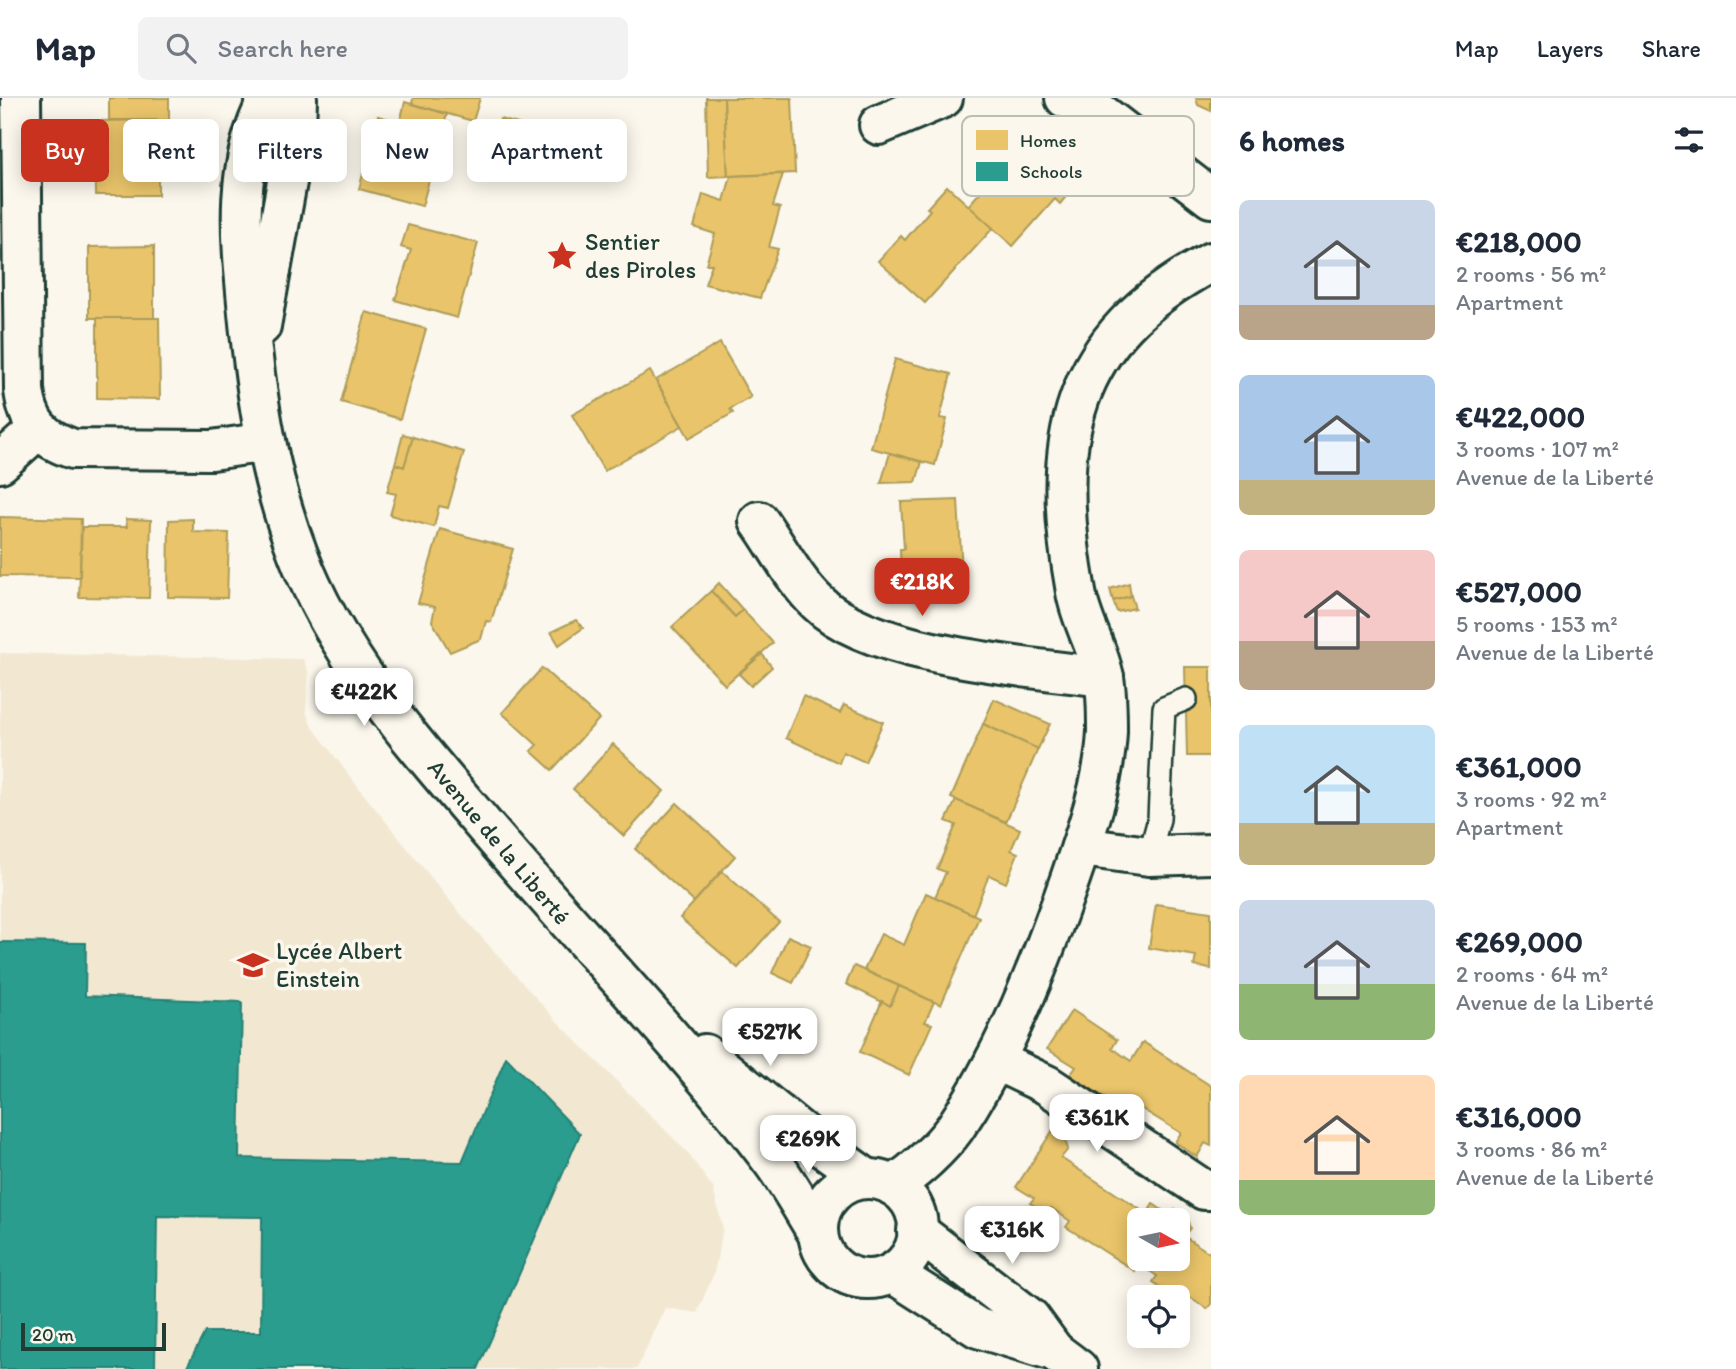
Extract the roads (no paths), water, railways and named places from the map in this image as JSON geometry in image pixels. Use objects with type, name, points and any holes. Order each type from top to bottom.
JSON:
[{"type":"street","points":[[21,98],[24,390],[26,410],[37,430],[52,442],[73,449],[212,450],[266,442]]},
{"type":"street","name":"Avenue de la Liberté","points":[[269,98],[255,124],[243,169],[241,238],[253,366],[266,442],[298,554],[327,617],[382,702],[563,918],[639,1001],[773,1162],[818,1234]]},
{"type":"street","name":"Avenue de la Liberté","points":[[253,366],[296,132],[297,98]]},
{"type":"street","points":[[879,125],[943,98]]},
{"type":"street","points":[[1065,98],[1094,108],[1104,116]]},
{"type":"street","points":[[1194,185],[1211,198]]},
{"type":"street","points":[[880,1182],[912,1205],[918,1231],[910,1255],[892,1273],[877,1278],[845,1273],[822,1250],[818,1234],[819,1220],[830,1195],[841,1187],[909,1175],[953,1130],[995,1060],[1045,949],[1081,847],[1102,771],[1107,731],[1104,677],[1077,595],[1065,503],[1071,436],[1078,398],[1097,357],[1132,315],[1211,262]]},
{"type":"street","points":[[0,463],[37,430]]},
{"type":"street","points":[[759,521],[817,603],[848,625],[889,643],[1104,677]]},
{"type":"street","points":[[1081,847],[1150,856],[1211,854]]},
{"type":"street","name":"Avenue de la Liberté","points":[[639,1001],[800,1131],[880,1182]]},
{"type":"street","points":[[995,1060],[1047,1085],[1204,1190],[1211,1190]]},
{"type":"street","points":[[918,1231],[1030,1318],[1066,1360]]},
{"type":"street","points":[[892,1273],[978,1328],[996,1335],[1024,1339],[1066,1360]]},
{"type":"lane","points":[[1150,856],[1158,819],[1164,708],[1186,699]]},
{"type":"place","name":"Sentier des Piroles","points":[[562,256]]},
{"type":"place","name":"Lycée Albert Einstein","points":[[253,965]]}]
